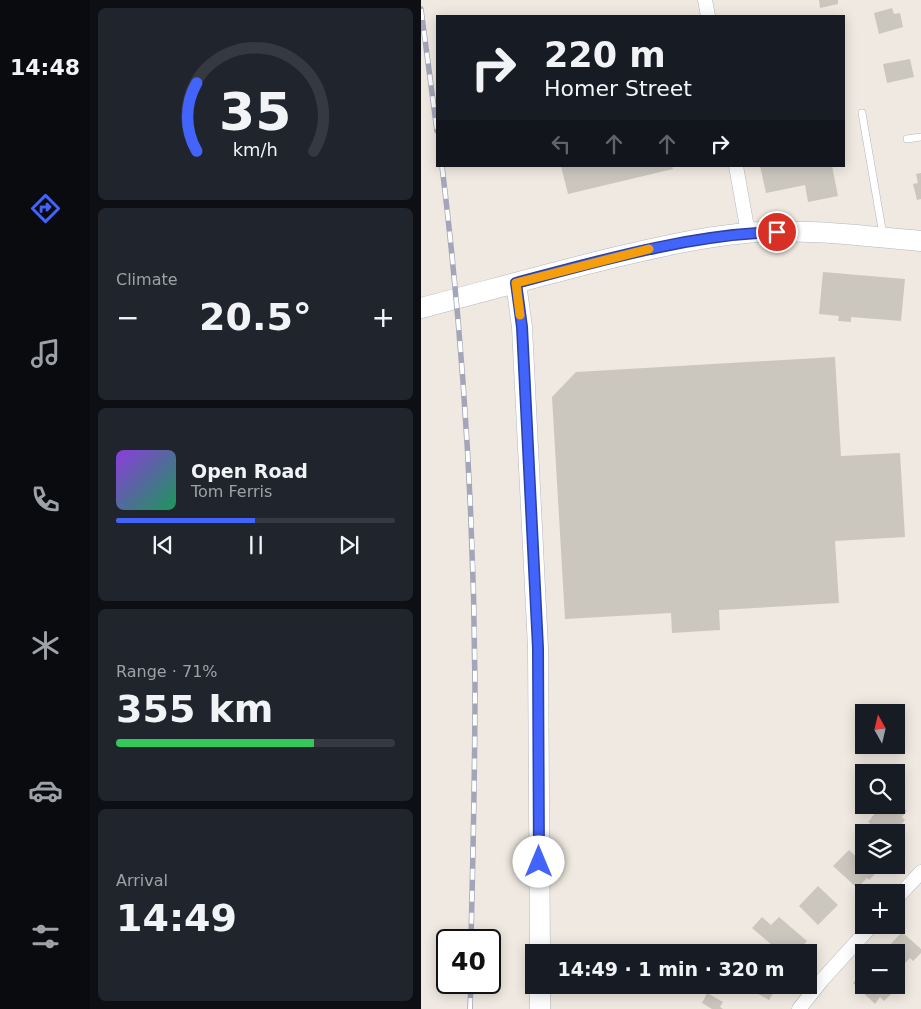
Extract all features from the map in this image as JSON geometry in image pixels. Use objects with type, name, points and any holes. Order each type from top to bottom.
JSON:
[{"type":"street","points":[[705,0],[708,15]]},
{"type":"street","points":[[736,167],[748,233]]},
{"type":"street","points":[[421,308],[663,246],[715,236],[748,233],[811,232],[921,241]]},
{"type":"street","points":[[516,283],[522,337],[538,648],[540,944]]},
{"type":"street","points":[[905,889],[921,872]]},
{"type":"street","points":[[799,1009],[821,980],[864,934]]},
{"type":"street","points":[[540,994],[540,1009]]},
{"type":"lane","points":[[861,113],[884,238]]},
{"type":"lane","points":[[907,139],[921,136]]},
{"type":"building","points":[[819,0],[838,0],[838,4],[820,8]]},
{"type":"building","points":[[892,8],[894,14],[900,13],[903,27],[879,34],[874,13]]},
{"type":"building","points":[[910,59],[914,77],[887,83],[883,64]]},
{"type":"building","points":[[561,167],[672,167],[673,169],[568,194]]},
{"type":"building","points":[[760,167],[832,167],[838,196],[808,202],[805,185],[766,193]]},
{"type":"building","points":[[921,173],[921,199],[917,200],[913,184],[918,183],[916,174]]},
{"type":"building","points":[[823,272],[905,279],[901,321],[851,317],[851,322],[838,321],[839,316],[819,314]]},
{"type":"building","points":[[835,357],[841,456],[900,453],[905,537],[835,541],[839,603],[719,610],[720,630],[672,633],[671,613],[565,619],[552,397],[576,372]]},
{"type":"building","points":[[874,814],[904,814],[902,817],[905,820],[902,824],[871,824],[868,822]]},
{"type":"building","points":[[849,850],[855,856],[855,874],[875,874],[869,880],[867,878],[861,884],[855,884],[855,886],[833,866]]},
{"type":"building","points":[[818,886],[838,905],[818,925],[799,906]]},
{"type":"building","points":[[762,917],[771,925],[779,917],[807,941],[804,944],[771,944],[752,928]]},
{"type":"building","points":[[900,934],[904,934],[921,949],[921,953],[913,961],[910,958],[905,963],[905,944],[891,944]]},
{"type":"building","points":[[706,994],[709,994],[723,1002],[720,1007],[723,1009],[712,1009],[702,1003]]},
{"type":"building","points":[[758,994],[773,994],[769,1000]]},
{"type":"building","points":[[865,994],[891,994],[884,1001],[880,997],[875,1004]]},
{"type":"railway","points":[[421,9],[436,123]]},
{"type":"railway","points":[[442,167],[456,296],[470,491],[475,719],[471,929]]},
{"type":"railway","points":[[470,1009],[471,994]]},
{"type":"slow traffic","points":[[520,315],[516,283],[649,249]]},
{"type":"route","points":[[539,862],[538,648],[522,327],[516,283],[599,261],[693,240],[715,236],[777,232]]}]
